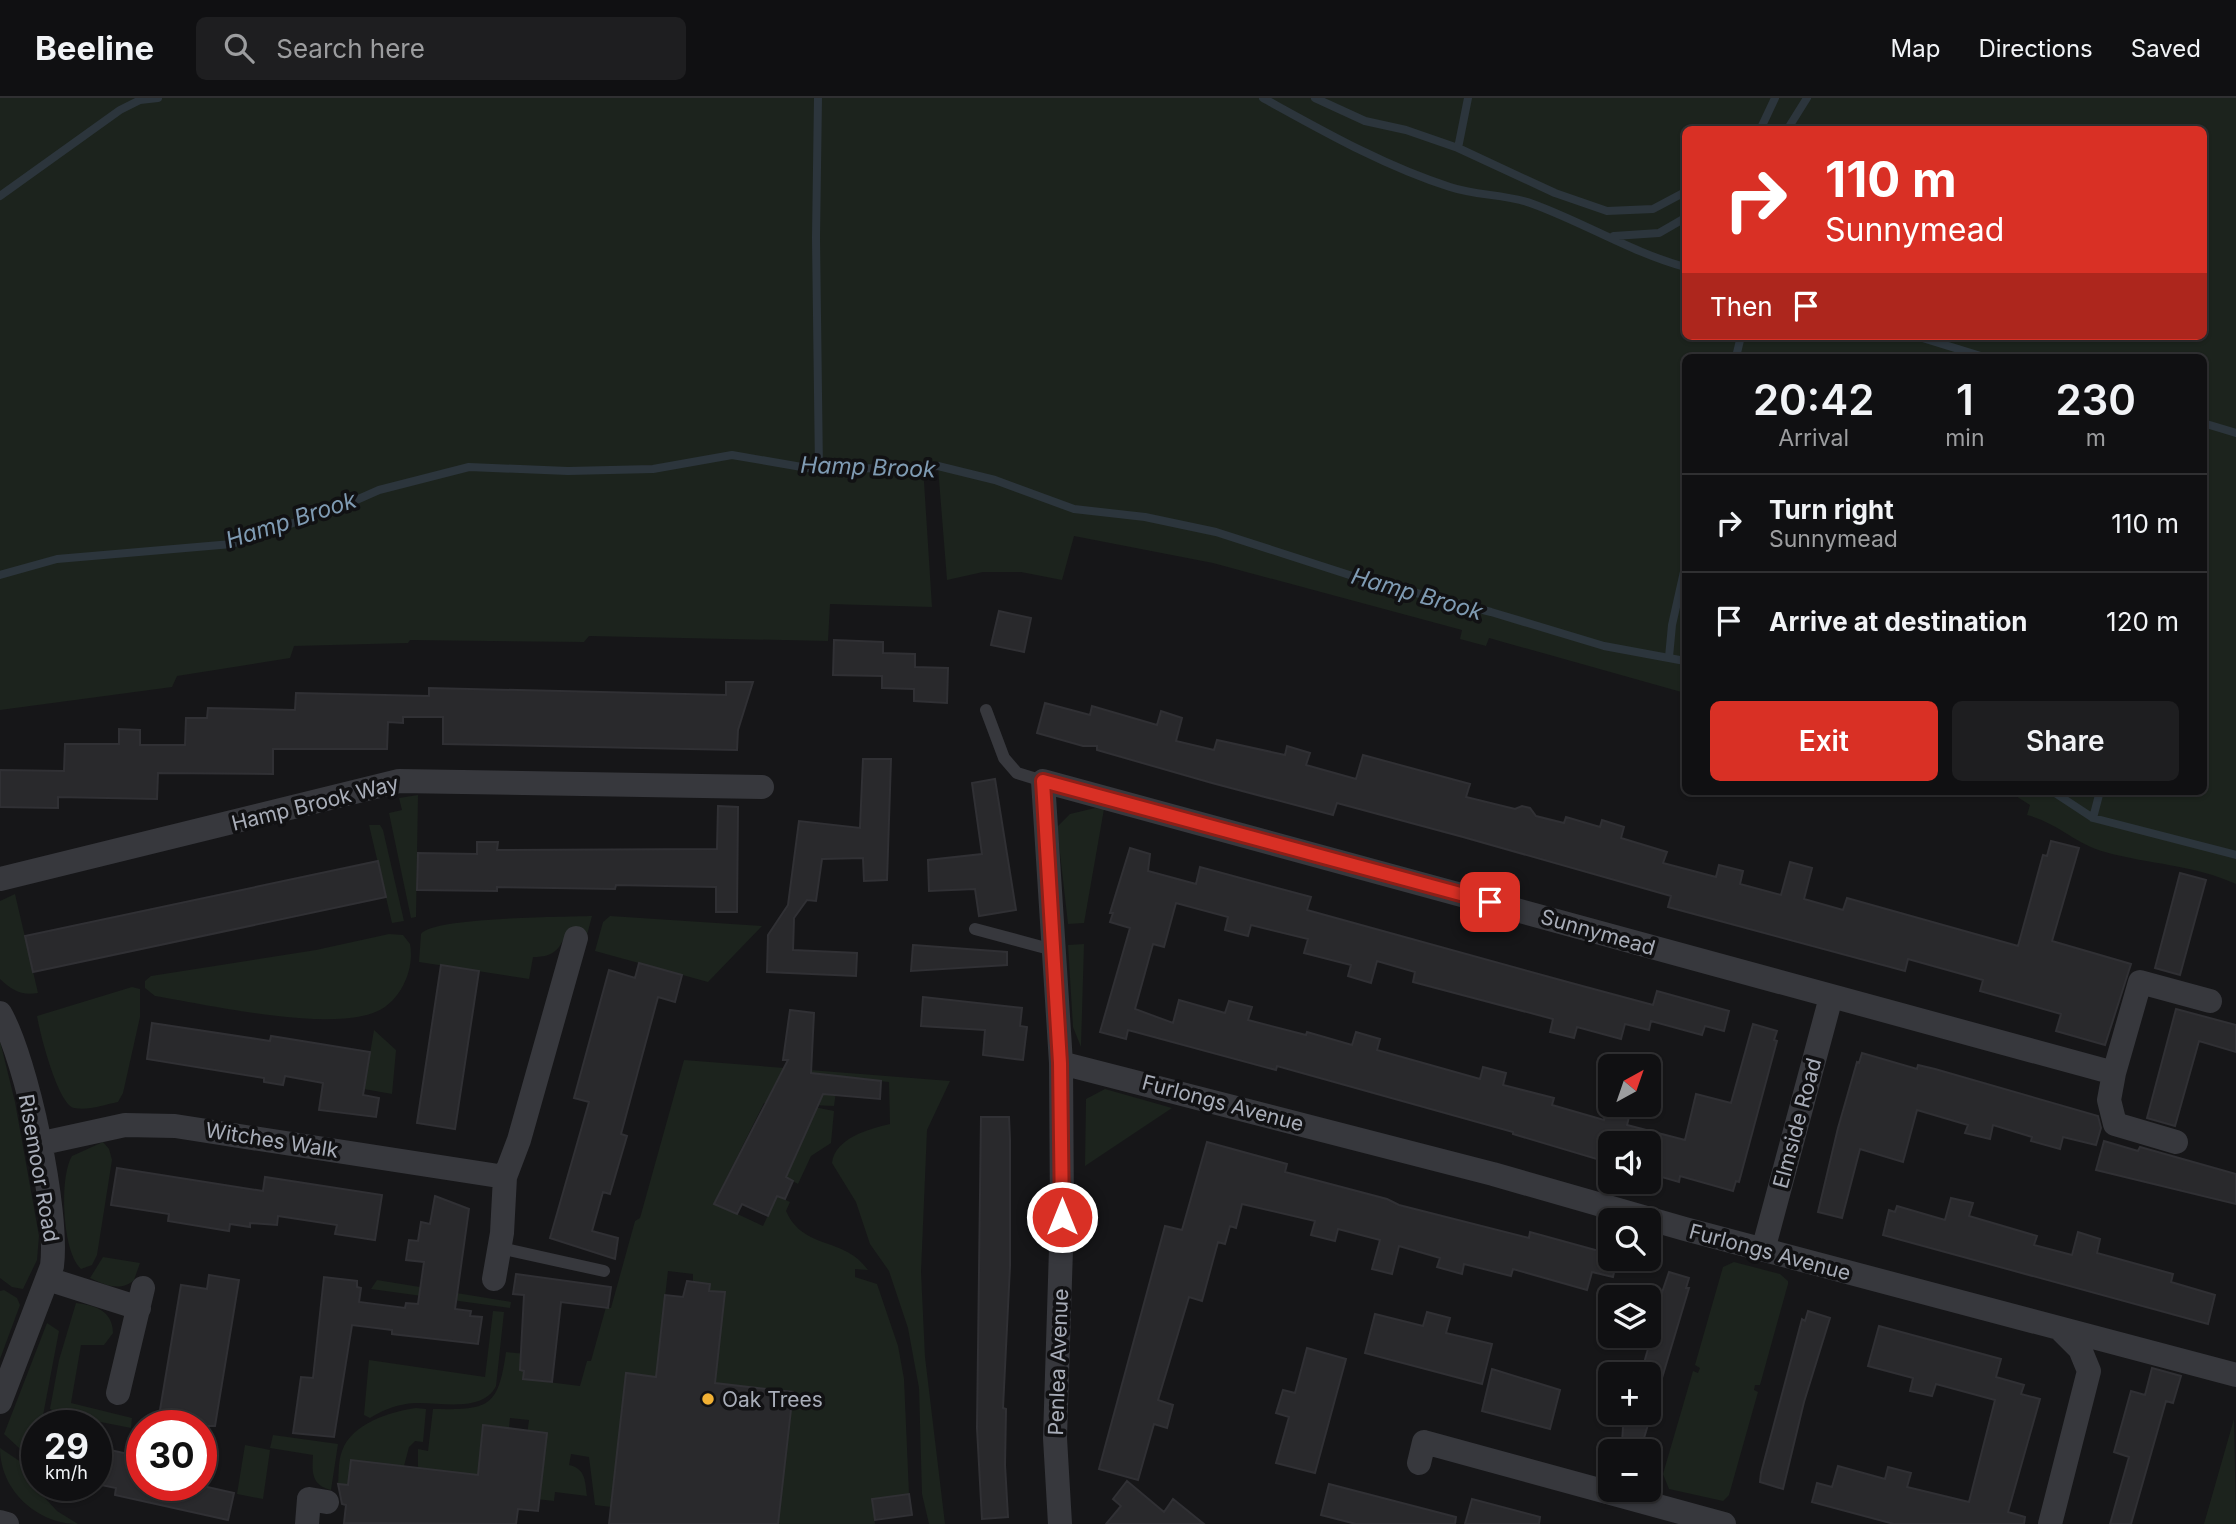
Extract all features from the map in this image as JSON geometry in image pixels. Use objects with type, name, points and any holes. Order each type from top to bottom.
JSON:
[{"type":"street","name":"Hamp Brook Way","points":[[0,879],[399,781],[762,787]]},
{"type":"street","name":"Penlea Avenue","points":[[1043,781],[1060,1063],[1062,1217],[1055,1438],[1060,1524]]},
{"type":"street","name":"Sunnymead","points":[[1043,781],[2114,1073]]},
{"type":"street","points":[[494,1279],[500,1248],[505,1177],[519,1140],[576,938]]},
{"type":"street","points":[[2176,1142],[2115,1124],[2109,1100],[2114,1073],[2140,982],[2210,1001]]},
{"type":"street","name":"Elmside Road","points":[[1763,1250],[1831,997]]},
{"type":"street","name":"Risemoor Road","points":[[0,1013],[18,1051],[38,1144],[54,1244],[48,1279],[0,1402]]},
{"type":"street","name":"Furlongs Avenue","points":[[1060,1063],[1453,1164],[1763,1250],[2236,1375]]},
{"type":"street","name":"Witches Walk","points":[[38,1144],[125,1125],[175,1126],[505,1177]]},
{"type":"street","points":[[48,1279],[141,1298],[118,1393]]},
{"type":"street","points":[[2050,1524],[2089,1371],[2080,1349],[2061,1330]]},
{"type":"street","points":[[1419,1463],[1424,1442],[1686,1519],[1724,1524]]},
{"type":"street","points":[[307,1524],[309,1499],[327,1502]]},
{"type":"street","points":[[0,1522],[7,1524]]},
{"type":"lane","points":[[986,710],[1004,758],[1017,773],[1043,781]]},
{"type":"lane","points":[[975,929],[1053,950]]},
{"type":"lane","points":[[500,1248],[604,1271]]},
{"type":"shaded area","points":[[0,98],[2236,98],[2236,884],[2188,869],[2105,852],[2085,844],[2027,815],[2030,805],[2014,795],[2207,795],[2207,354],[1682,354],[1682,692],[1489,638],[1486,646],[1460,639],[1462,630],[1213,563],[1074,536],[1062,580],[1021,572],[983,572],[947,580],[938,467],[923,466],[932,607],[830,604],[828,641],[589,636],[584,642],[410,640],[408,643],[294,646],[290,658],[177,676],[172,687],[0,710]]},
{"type":"shaded area","points":[[418,795],[416,917],[411,918],[389,813],[402,810],[399,798]]},
{"type":"shaded area","points":[[1095,808],[1104,809],[1084,923],[1068,924],[1057,827],[1070,814]]},
{"type":"shaded area","points":[[369,825],[380,825],[383,830],[404,921],[392,923]]},
{"type":"shaded area","points":[[15,894],[38,993],[17,991],[0,979],[0,901]]},
{"type":"shaded area","points":[[592,916],[587,935],[568,929],[556,950],[547,955],[533,957],[529,979],[419,962],[421,934],[431,928],[473,921]]},
{"type":"shaded area","points":[[610,916],[762,926],[708,982],[595,951],[603,922]]},
{"type":"shaded area","points":[[389,934],[403,935],[410,944],[410,964],[404,985],[383,1009],[351,1018],[266,1015],[155,996],[145,988],[145,981],[151,976],[316,950]]},
{"type":"shaded area","points":[[1084,944],[1081,1047],[1073,1027],[1068,945]]},
{"type":"shaded area","points":[[132,987],[140,989],[140,1017],[123,1093],[118,1102],[90,1108],[74,1108],[68,1104],[56,1082],[37,1016]]},
{"type":"shaded area","points":[[374,1030],[396,1050],[392,1094],[364,1089]]},
{"type":"shaded area","points":[[0,1041],[15,1102],[39,1236],[37,1260],[23,1289],[12,1287],[0,1278]]},
{"type":"shaded area","points":[[684,1060],[950,1081],[927,1130],[921,1272],[925,1357],[945,1524],[929,1524],[922,1494],[919,1388],[908,1328],[889,1271],[870,1244],[856,1202],[832,1163],[834,1154],[846,1141],[863,1132],[890,1124],[889,1082],[838,1077],[834,1106],[764,1103],[714,1203],[763,1226],[777,1196],[790,1202],[786,1211],[794,1224],[803,1232],[858,1259],[868,1270],[855,1269],[855,1277],[877,1284],[898,1346],[904,1379],[909,1494],[872,1499],[875,1524],[778,1524],[793,1392],[694,1381],[724,1292],[709,1291],[710,1284],[693,1282],[693,1274],[668,1271],[657,1366],[666,1378],[627,1373],[611,1507],[595,1505],[589,1457],[571,1454],[569,1465],[582,1473],[587,1496],[555,1492],[554,1501],[519,1497],[529,1420],[510,1418],[509,1428],[483,1426],[478,1475],[418,1468],[418,1449],[428,1451],[433,1409],[467,1408],[488,1402],[499,1385],[506,1352],[526,1354],[524,1379],[580,1386],[587,1361],[591,1361],[606,1307],[611,1308],[635,1221],[640,1218]]},
{"type":"shaded area","points":[[1105,1089],[1172,1108],[1085,1166],[1086,1099]]},
{"type":"shaded area","points":[[814,1107],[834,1111],[831,1143],[811,1156],[798,1184],[786,1177]]},
{"type":"shaded area","points":[[103,1142],[109,1149],[112,1160],[97,1255],[92,1265],[81,1269],[75,1260],[66,1231],[65,1180],[72,1156]]},
{"type":"shaded area","points":[[103,1257],[140,1263],[134,1280],[124,1286],[118,1286],[90,1278]]},
{"type":"shaded area","points":[[1734,1262],[1780,1274],[1788,1284],[1760,1385],[1755,1385],[1754,1390],[1758,1392],[1729,1495],[1723,1501],[1669,1489],[1663,1474],[1693,1371],[1698,1373],[1700,1368],[1695,1365],[1723,1267]]},
{"type":"shaded area","points":[[377,1280],[511,1302],[510,1308],[371,1289]]},
{"type":"shaded area","points":[[4,1290],[17,1298],[20,1305],[0,1359],[0,1291]]},
{"type":"shaded area","points":[[76,1303],[102,1310],[110,1319],[113,1333],[104,1345],[81,1345],[71,1403],[99,1410],[50,1409],[59,1360]]},
{"type":"shaded area","points":[[493,1311],[504,1312],[496,1386],[489,1395],[468,1404],[406,1404],[387,1409],[370,1418],[364,1415],[369,1360],[485,1377]]},
{"type":"shaded area","points":[[47,1323],[59,1331],[44,1410],[21,1410],[21,1450],[4,1434]]},
{"type":"shaded area","points":[[416,1408],[426,1409],[423,1442],[415,1441],[409,1447],[404,1466],[348,1485],[338,1484],[341,1455],[354,1433],[373,1420]]},
{"type":"shaded area","points":[[112,1413],[126,1417],[126,1427],[112,1424]]},
{"type":"shaded area","points":[[2234,1419],[2236,1524],[2204,1524]]},
{"type":"shaded area","points":[[273,1435],[338,1444],[331,1490],[316,1481],[313,1455],[270,1448]]},
{"type":"shaded area","points":[[245,1445],[270,1450],[263,1499],[237,1494]]},
{"type":"shaded area","points":[[0,1448],[21,1462],[21,1499],[14,1491],[2,1464]]},
{"type":"shaded area","points":[[48,1501],[57,1511],[78,1524],[49,1518],[24,1502]]},
{"type":"building","points":[[999,611],[1031,618],[1024,652],[991,645]]},
{"type":"building","points":[[834,640],[883,642],[883,653],[915,654],[915,667],[948,668],[947,703],[914,701],[914,689],[882,688],[882,676],[833,675]]},
{"type":"building","points":[[726,682],[753,682],[738,730],[737,750],[443,744],[443,717],[403,717],[403,723],[388,722],[387,749],[273,749],[273,774],[158,773],[157,799],[58,797],[58,808],[0,807],[0,770],[64,771],[65,744],[119,744],[119,729],[140,730],[140,745],[185,745],[186,718],[207,718],[208,708],[295,710],[296,693],[429,696],[429,688],[726,695]]},
{"type":"building","points":[[1045,703],[1090,715],[1092,706],[1157,725],[1161,711],[1182,718],[1176,741],[1214,750],[1217,740],[1285,755],[1287,746],[1310,753],[1306,765],[1356,779],[1363,755],[1470,784],[1466,797],[1515,809],[1522,806],[1530,808],[1536,816],[1564,823],[1566,817],[1600,827],[1602,820],[1624,827],[1621,838],[1667,852],[1663,863],[1716,877],[1719,865],[1743,871],[1740,884],[1781,895],[1790,862],[1812,868],[1804,899],[1843,910],[1847,898],[2018,946],[2043,855],[2047,856],[2051,841],[2079,848],[2052,941],[2131,964],[2105,1045],[2056,1031],[2061,1014],[1980,991],[1983,980],[1908,959],[1905,971],[1668,907],[1671,896],[1463,837],[1337,803],[1333,815],[1097,750],[1097,746],[1083,746],[1037,733]]},
{"type":"building","points":[[863,759],[891,759],[887,880],[864,881],[863,858],[822,859],[816,901],[807,900],[794,918],[793,950],[857,953],[856,976],[767,972],[768,935],[788,905],[799,821],[860,828]]},
{"type":"building","points":[[995,779],[1016,910],[979,916],[975,889],[929,891],[928,860],[982,854],[972,783]]},
{"type":"building","points":[[718,806],[738,807],[737,912],[716,912],[716,887],[616,885],[615,889],[497,887],[497,891],[417,890],[418,853],[477,854],[477,842],[498,842],[497,850],[717,849]]},
{"type":"building","points":[[1130,848],[1150,854],[1148,871],[1196,884],[1200,867],[1311,897],[1307,910],[1575,984],[1653,1005],[1657,991],[1729,1011],[1724,1031],[1705,1026],[1702,1035],[1651,1021],[1649,1030],[1625,1024],[1621,1039],[1577,1027],[1574,1038],[1550,1032],[1553,1019],[1413,982],[1415,972],[1377,961],[1371,983],[1348,976],[1351,965],[1304,953],[1308,939],[1251,925],[1248,936],[1225,930],[1228,917],[1176,903],[1164,947],[1153,944],[1135,1009],[1173,1023],[1179,1000],[1225,1013],[1229,1001],[1252,1007],[1248,1020],[1306,1035],[1307,1032],[1352,1045],[1356,1032],[1380,1039],[1377,1050],[1480,1079],[1483,1067],[1506,1073],[1503,1085],[1554,1098],[1552,1105],[1604,1120],[1605,1117],[1629,1117],[1627,1125],[1650,1131],[1598,1131],[1598,1159],[1513,1132],[1277,1066],[1276,1070],[1128,1030],[1126,1039],[1100,1032],[1130,928],[1110,922],[1113,913],[1110,913]]},
{"type":"building","points":[[378,861],[386,897],[33,972],[25,936]]},
{"type":"building","points":[[2180,873],[2206,880],[2180,975],[2155,968]]},
{"type":"building","points":[[913,945],[1007,952],[1007,965],[911,971]]},
{"type":"building","points":[[639,963],[682,975],[675,1002],[658,997],[621,1134],[627,1136],[610,1194],[603,1192],[592,1231],[618,1238],[615,1259],[550,1238],[589,1102],[574,1098],[609,970],[635,978]]},
{"type":"building","points":[[441,965],[479,971],[455,1129],[417,1123]]},
{"type":"building","points":[[923,997],[1022,1008],[1020,1026],[1027,1027],[1023,1060],[983,1055],[985,1030],[921,1026]]},
{"type":"building","points":[[2176,1009],[2236,1025],[2236,1052],[2199,1041],[2175,1126],[2147,1118]]},
{"type":"building","points":[[790,1010],[814,1013],[811,1073],[881,1081],[880,1099],[823,1094],[786,1177],[793,1181],[785,1199],[777,1196],[768,1216],[742,1204],[737,1214],[714,1204],[788,1060],[783,1060]]},
{"type":"building","points":[[152,1023],[270,1041],[271,1036],[370,1052],[363,1095],[379,1098],[376,1117],[319,1110],[323,1083],[285,1076],[283,1085],[264,1082],[264,1078],[147,1059]]},
{"type":"building","points":[[1753,1024],[1777,1031],[1774,1040],[1777,1041],[1739,1182],[1736,1181],[1733,1191],[1680,1176],[1679,1182],[1661,1177],[1661,1134],[1685,1140],[1696,1094],[1731,1103]]},
{"type":"building","points":[[1862,1053],[1917,1069],[1918,1065],[1935,1069],[2098,1116],[2101,1128],[2096,1145],[2063,1137],[2060,1149],[2031,1141],[2032,1137],[1993,1125],[1990,1139],[1965,1133],[1968,1125],[1917,1110],[1903,1162],[1860,1149],[1842,1218],[1818,1212],[1838,1128]]},
{"type":"building","points":[[981,1117],[1009,1117],[1010,1140],[1010,1266],[1003,1408],[1006,1409],[1008,1517],[982,1519],[977,1428]]},
{"type":"building","points":[[2104,1141],[2138,1151],[2140,1147],[2236,1174],[2236,1204],[2096,1170]]},
{"type":"building","points":[[1207,1142],[1287,1164],[1285,1172],[1387,1199],[1399,1205],[1529,1238],[1530,1232],[1598,1251],[1598,1271],[1614,1271],[1613,1277],[1592,1272],[1587,1290],[1513,1269],[1511,1276],[1464,1264],[1462,1274],[1437,1267],[1440,1258],[1399,1246],[1392,1274],[1372,1269],[1380,1240],[1338,1229],[1335,1241],[1311,1235],[1315,1221],[1242,1204],[1236,1228],[1230,1226],[1225,1244],[1218,1242],[1202,1301],[1189,1297],[1158,1400],[1173,1405],[1167,1428],[1154,1424],[1138,1480],[1099,1469],[1165,1226],[1182,1230]]},
{"type":"building","points":[[117,1168],[263,1191],[265,1177],[382,1195],[375,1240],[335,1234],[337,1225],[278,1216],[277,1225],[250,1223],[250,1227],[230,1224],[229,1231],[168,1221],[169,1214],[111,1205]]},
{"type":"building","points":[[435,1196],[469,1209],[455,1309],[471,1311],[470,1316],[482,1317],[478,1344],[392,1334],[392,1330],[352,1325],[334,1437],[293,1433],[301,1377],[313,1378],[324,1277],[357,1281],[357,1287],[361,1288],[359,1302],[405,1308],[406,1303],[418,1304],[424,1262],[406,1260],[409,1240],[418,1241],[421,1222],[430,1224]]},
{"type":"building","points":[[1951,1198],[1973,1203],[1969,1216],[2037,1236],[2034,1245],[2072,1255],[2078,1232],[2100,1239],[2097,1253],[2173,1274],[2171,1282],[2215,1295],[2208,1324],[1883,1235],[1889,1210],[1895,1212],[1897,1206],[1945,1220]]},
{"type":"building","points":[[1669,1272],[1689,1278],[1686,1288],[1689,1288],[1661,1381],[1661,1362],[1644,1362],[1648,1348],[1661,1348],[1661,1295]]},
{"type":"building","points":[[516,1274],[611,1287],[608,1308],[561,1302],[552,1382],[523,1379],[524,1371],[520,1370],[524,1295],[513,1294]]},
{"type":"building","points":[[209,1275],[239,1280],[217,1414],[217,1410],[160,1410],[181,1285],[207,1289]]},
{"type":"building","name":"Oak Trees","points":[[687,1281],[710,1284],[709,1291],[725,1292],[715,1383],[793,1392],[778,1524],[609,1524],[626,1373],[656,1377],[665,1295],[683,1297]]},
{"type":"building","points":[[1808,1311],[1830,1318],[1804,1402],[1783,1489],[1760,1482],[1761,1473],[1802,1319],[1805,1321]]},
{"type":"building","points":[[1427,1312],[1450,1318],[1446,1333],[1492,1344],[1482,1384],[1365,1353],[1375,1314],[1423,1326]]},
{"type":"building","points":[[1879,1326],[2001,1359],[1996,1377],[2024,1385],[2021,1394],[2040,1399],[2008,1512],[2025,1517],[2024,1524],[1894,1524],[1812,1502],[1817,1483],[1832,1487],[1838,1466],[1885,1479],[1888,1467],[1911,1473],[1907,1487],[1969,1502],[1995,1400],[1936,1384],[1932,1396],[1910,1391],[1913,1378],[1868,1366]]},
{"type":"building","points":[[1307,1348],[1346,1359],[1315,1473],[1276,1463],[1289,1417],[1276,1413],[1283,1390],[1295,1393]]},
{"type":"building","points":[[2152,1368],[2181,1376],[2173,1403],[2166,1401],[2131,1524],[2110,1524],[2129,1457],[2114,1452],[2131,1391],[2145,1395]]},
{"type":"building","points":[[1492,1369],[1560,1390],[1550,1429],[1482,1411]]},
{"type":"building","points":[[483,1425],[547,1433],[538,1511],[518,1509],[516,1524],[344,1523],[346,1505],[342,1504],[338,1484],[348,1485],[351,1460],[478,1475]]},
{"type":"building","points":[[1620,1425],[1648,1425],[1644,1439],[1622,1439],[1623,1427]]},
{"type":"building","points":[[112,1450],[126,1453],[126,1497],[115,1495],[116,1488],[112,1487]]},
{"type":"building","points":[[1127,1481],[1164,1512],[1173,1499],[1204,1524],[1106,1524],[1121,1506],[1113,1499]]},
{"type":"building","points":[[1329,1484],[1456,1517],[1455,1524],[1356,1524],[1321,1515]]},
{"type":"building","points":[[217,1489],[234,1493],[228,1520],[142,1501],[217,1501]]},
{"type":"building","points":[[909,1494],[912,1515],[875,1520],[872,1499]]},
{"type":"building","points":[[1472,1499],[1540,1517],[1539,1524],[1465,1524]]},
{"type":"waterway","points":[[0,196],[120,110],[140,100],[158,98]]},
{"type":"waterway","points":[[818,98],[816,238],[819,470]]},
{"type":"waterway","points":[[1263,98],[1401,169],[1460,190],[1513,198],[1533,204],[1647,254],[1682,266]]},
{"type":"waterway","points":[[1315,98],[1365,121],[1406,130],[1458,148],[1555,193],[1607,211],[1653,209],[1682,194]]},
{"type":"waterway","points":[[1458,148],[1468,98]]},
{"type":"waterway","points":[[1762,126],[1775,98]]},
{"type":"waterway","points":[[1790,126],[1807,98]]},
{"type":"waterway","points":[[1614,236],[1659,233],[1682,220]]},
{"type":"waterway","points":[[1737,354],[1740,340]]},
{"type":"waterway","points":[[1929,340],[1974,354]]},
{"type":"waterway","points":[[2207,424],[2236,433]]},
{"type":"waterway","name":"Hamp Brook","points":[[0,575],[57,559],[232,544],[345,505],[379,490],[469,467],[568,471],[653,469],[732,455],[819,470],[938,466],[995,480],[1074,509],[1145,517],[1216,532],[1365,580],[1491,612],[1604,646],[1682,660]]},
{"type":"waterway","points":[[1669,657],[1672,625],[1682,580]]},
{"type":"waterway","name":"Hamp Brook","points":[[2058,795],[2093,818],[2236,855]]},
{"type":"waterway","points":[[2093,818],[2099,795]]},
{"type":"place","name":"Oak Trees","points":[[708,1399]]},
{"type":"route","points":[[1062,1217],[1060,1063],[1043,781],[1490,902]]}]
